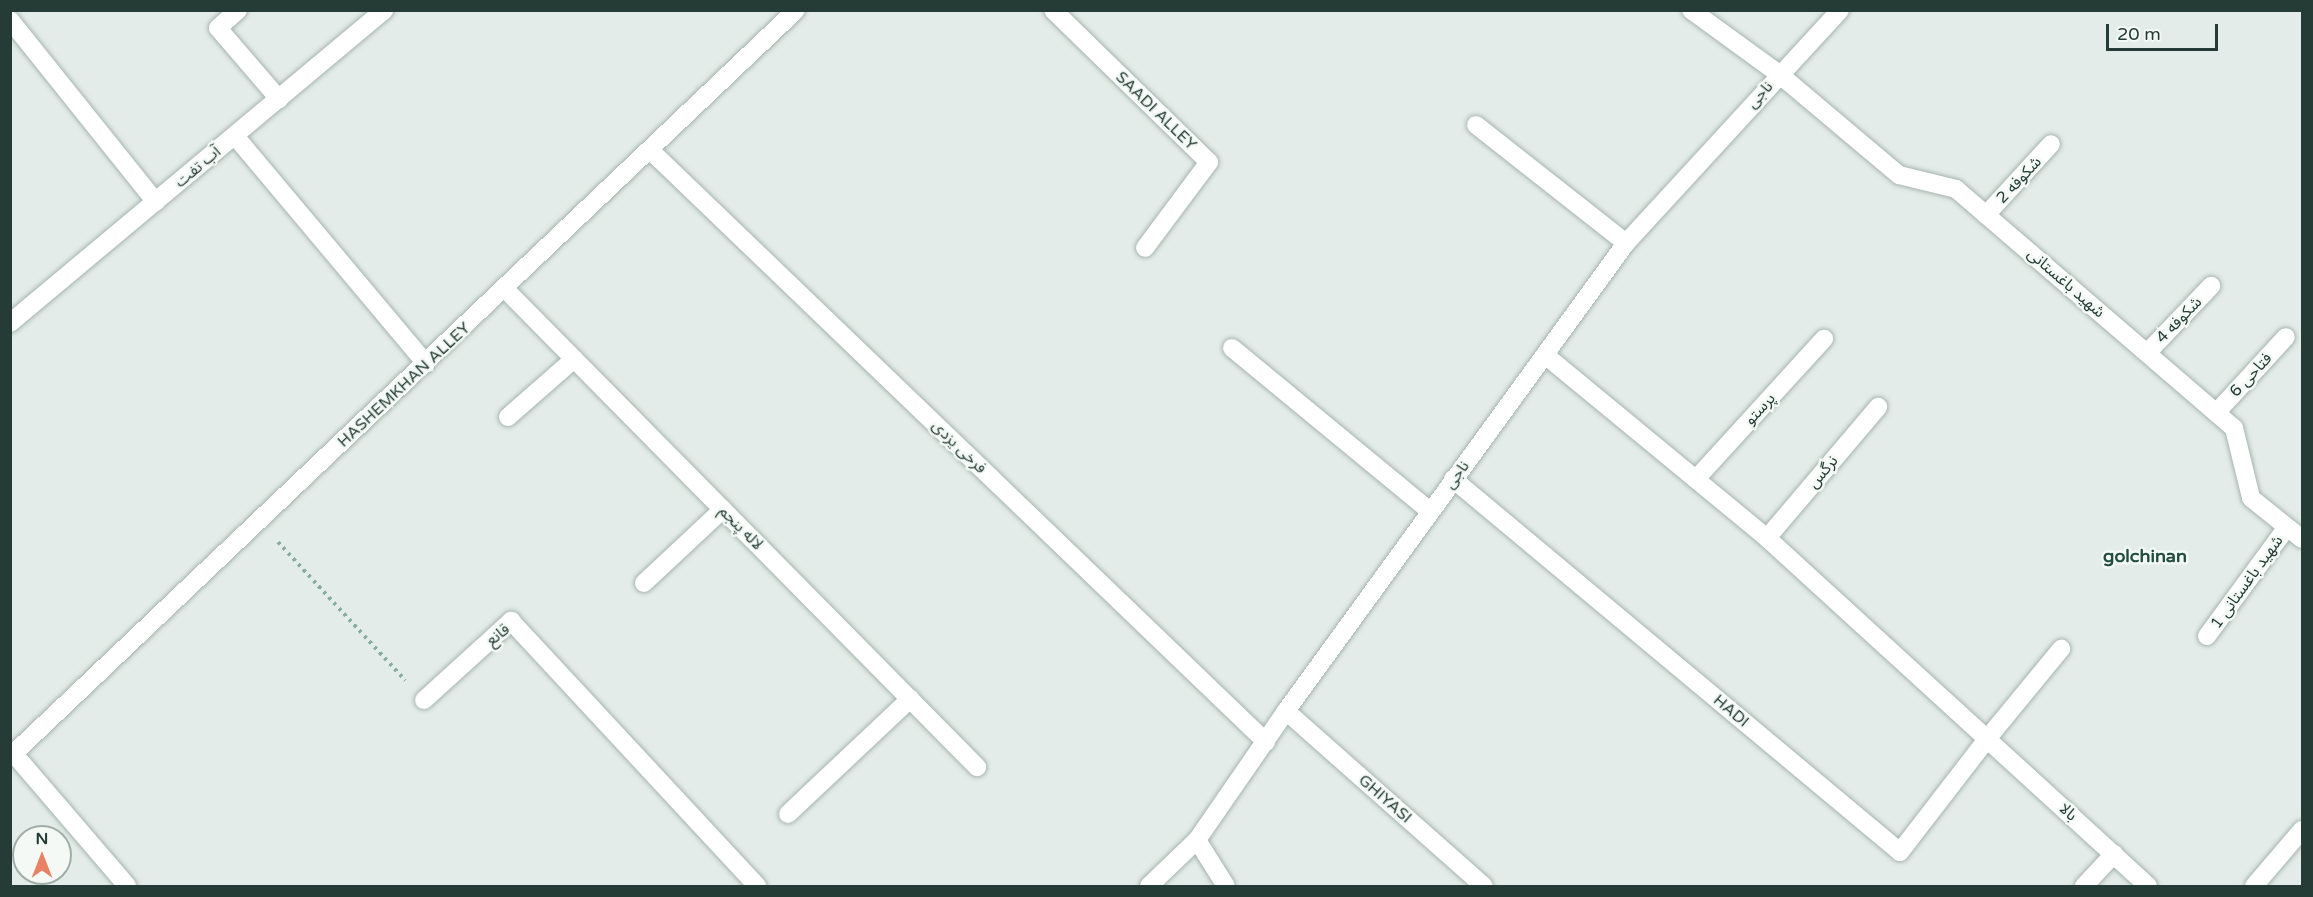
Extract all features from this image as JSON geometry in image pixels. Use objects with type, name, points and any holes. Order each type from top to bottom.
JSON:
[{"type":"street","points":[[238,10],[218,28],[279,99]]},
{"type":"street","name":"آب تفت","points":[[10,323],[385,10]]},
{"type":"street","name":"HASHEMKHAN ALLEY","points":[[12,755],[651,151],[796,10]]},
{"type":"street","name":"SAADI ALLEY","points":[[1053,10],[1209,162],[1145,248]]},
{"type":"street","name":"شهید باغستانی","points":[[1691,10],[1779,74],[1899,175],[1956,189],[2234,428],[2251,498],[2302,539]]},
{"type":"street","points":[[1779,74],[1840,10]]},
{"type":"street","points":[[10,20],[156,202]]},
{"type":"street","name":"ناجی","points":[[1149,886],[1197,840],[1286,711],[1626,243],[1779,74]]},
{"type":"street","points":[[1476,125],[1626,243]]},
{"type":"street","points":[[235,136],[426,364]]},
{"type":"street","name":"شکوفه 2","points":[[1986,215],[2051,144]]},
{"type":"street","name":"فرخی یزدی","points":[[651,151],[1266,742]]},
{"type":"street","name":"شکوفه 4","points":[[2147,353],[2211,286]]},
{"type":"street","name":"لاله پنجم","points":[[505,289],[977,767]]},
{"type":"street","name":"فتاحی 6","points":[[2216,413],[2286,337]]},
{"type":"street","name":"پرستو","points":[[1696,479],[1824,339]]},
{"type":"street","points":[[1232,348],[1430,512]]},
{"type":"street","name":"بالا","points":[[1545,355],[1767,538],[2148,886]]},
{"type":"street","points":[[508,417],[574,359]]},
{"type":"street","name":"نرگس","points":[[1767,538],[1878,407]]},
{"type":"street","name":"HADI","points":[[1453,479],[1900,852],[1987,739]]},
{"type":"street","points":[[644,584],[723,509]]},
{"type":"street","name":"شهید باغستانی 1","points":[[2207,636],[2288,527]]},
{"type":"street","name":"قانع","points":[[424,700],[511,621],[757,886]]},
{"type":"street","points":[[1987,739],[2061,649]]},
{"type":"street","points":[[788,814],[910,699]]},
{"type":"street","name":"GHIYASI","points":[[1286,711],[1484,886]]},
{"type":"street","points":[[12,755],[127,886]]},
{"type":"street","points":[[2254,886],[2302,830]]},
{"type":"street","points":[[1197,840],[1226,886]]},
{"type":"street","points":[[2084,886],[2114,854]]},
{"type":"path","points":[[259,522],[424,700]]},
{"type":"district","name":"golchinan","points":[[2145,556]]}]
